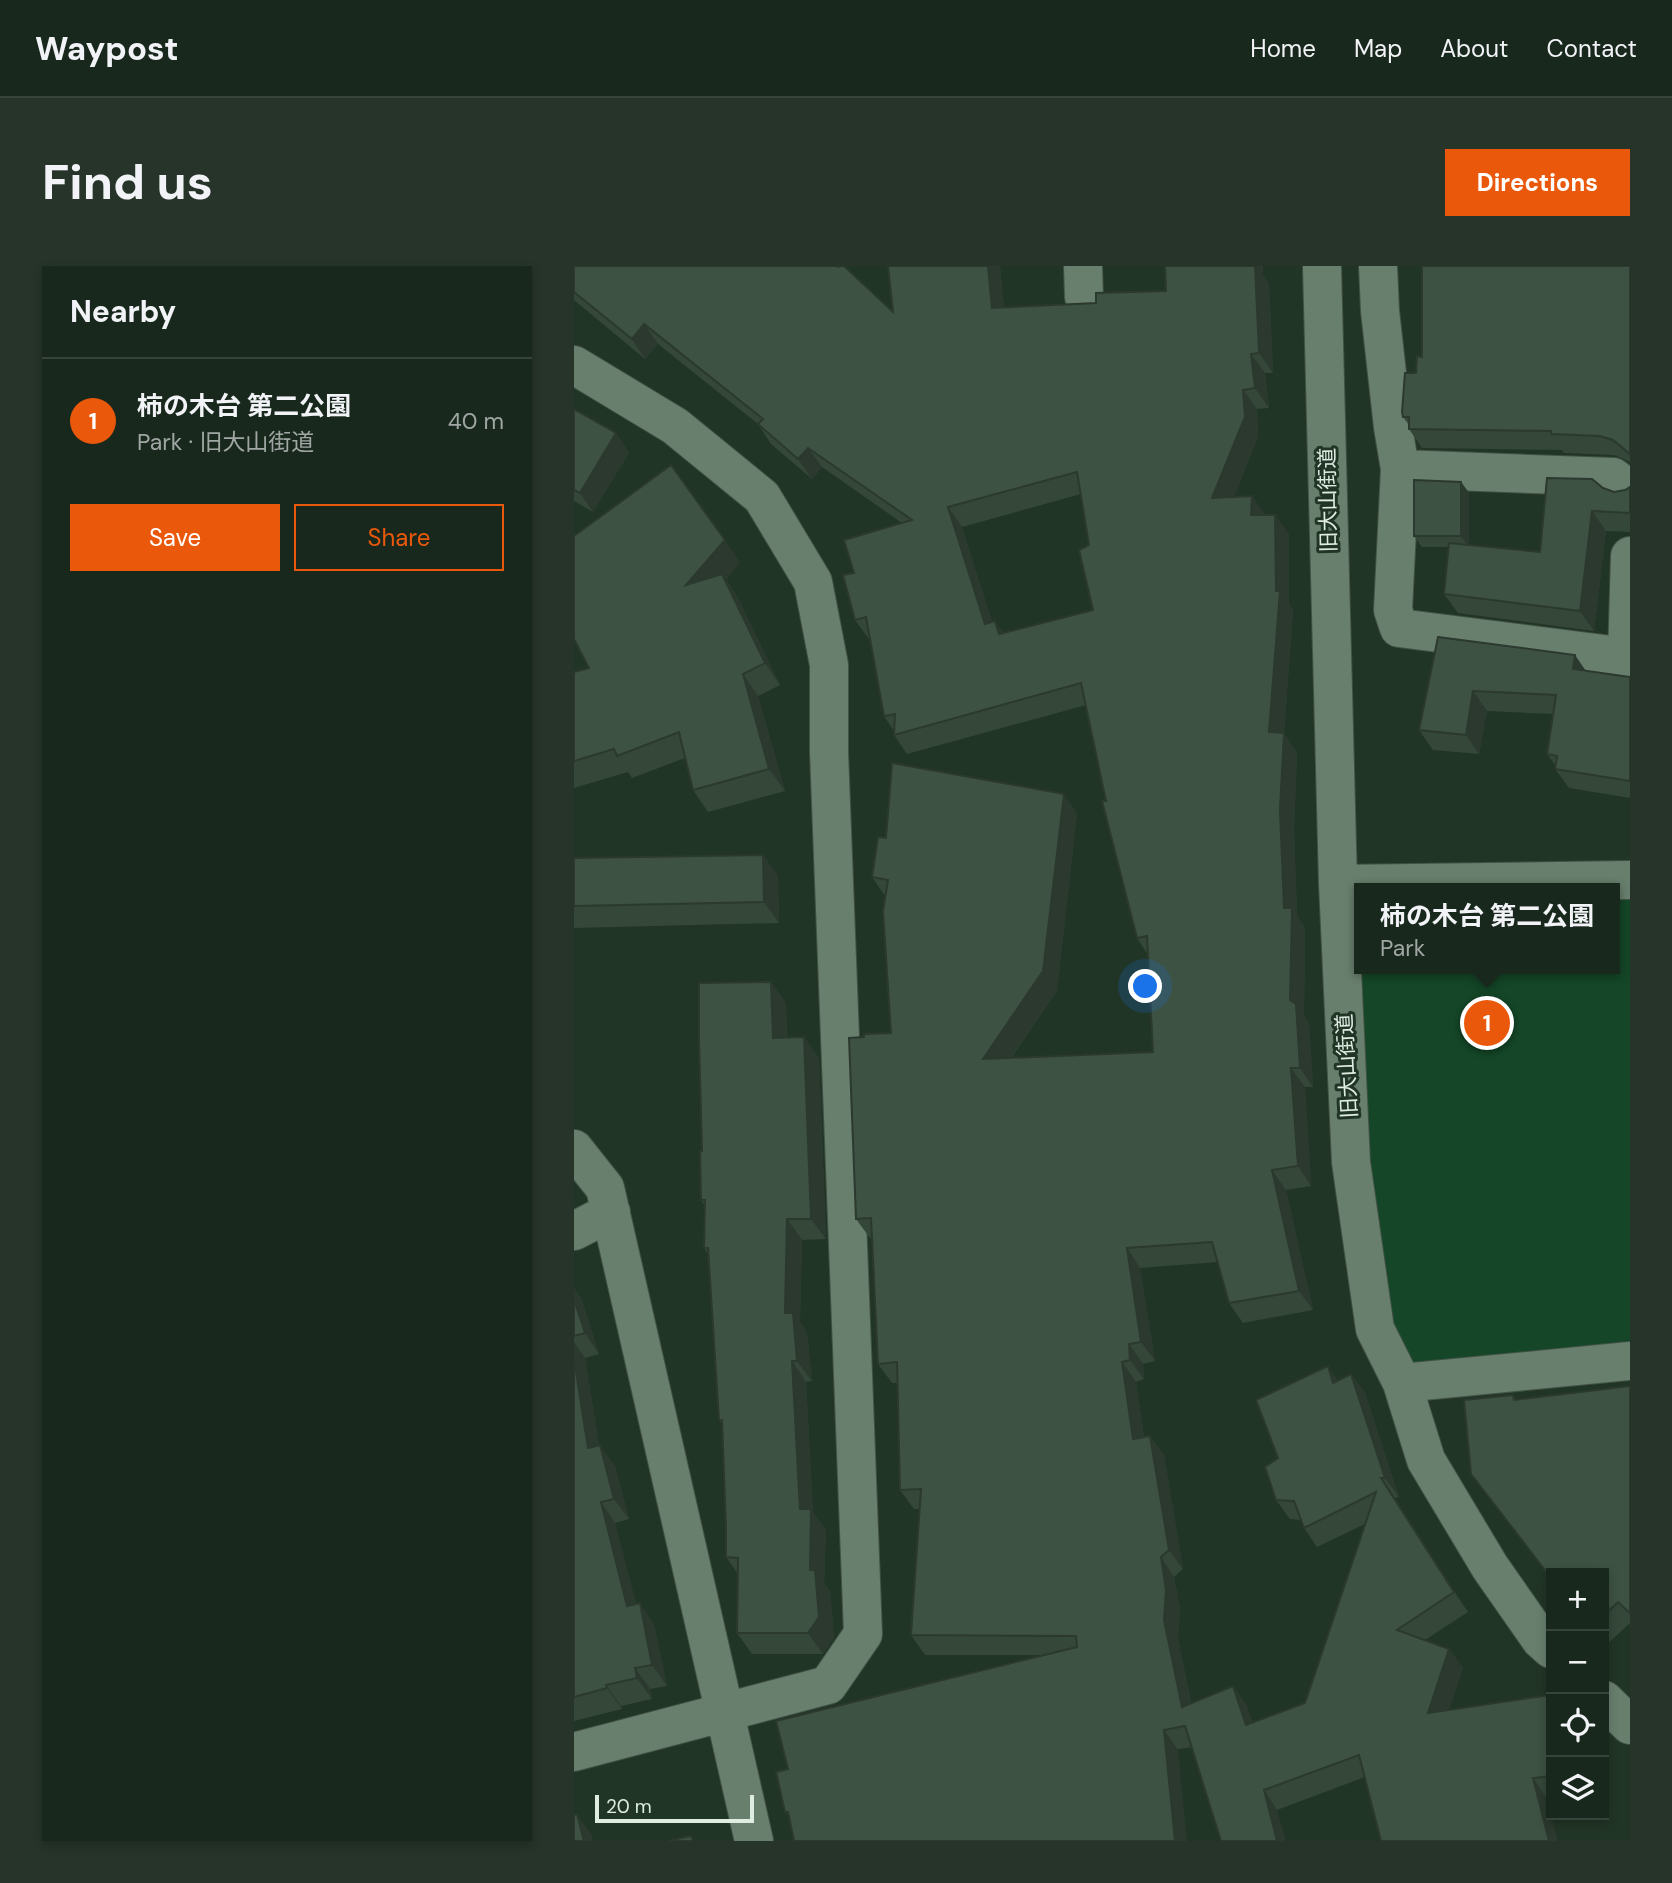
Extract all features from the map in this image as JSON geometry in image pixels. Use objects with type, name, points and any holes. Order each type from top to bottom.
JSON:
[{"type":"street","name":"旧大山街道","points":[[1321,266],[1338,884],[1352,1162],[1375,1329],[1402,1383],[1426,1460],[1490,1567],[1546,1645]]},
{"type":"street","points":[[1378,266],[1380,311],[1400,469],[1393,610],[1399,628],[1627,657],[1630,556]]},
{"type":"street","points":[[574,365],[675,426],[762,497],[813,582],[830,665],[829,751],[863,1634],[828,1685],[574,1752]]},
{"type":"street","points":[[1400,469],[1613,477],[1630,490]]},
{"type":"street","points":[[1411,883],[1630,880]]},
{"type":"street","points":[[1338,884],[1354,884]]},
{"type":"street","points":[[574,1149],[605,1188],[754,1841]]},
{"type":"street","points":[[574,1231],[611,1212]]},
{"type":"street","points":[[1402,1383],[1630,1361]]},
{"type":"street","points":[[1609,1705],[1630,1725]]},
{"type":"green space","points":[[1630,880],[1630,1361],[1402,1383],[1375,1329],[1338,884],[1354,884],[1354,974],[1620,974],[1620,883],[1411,883]]},
{"type":"building","points":[[574,266],[844,266],[893,312],[888,266],[988,266],[992,308],[1096,303],[1096,293],[1166,291],[1165,266],[1255,266],[1259,353],[1251,354],[1255,388],[1243,390],[1245,417],[1212,498],[1252,496],[1251,515],[1275,515],[1276,591],[1280,591],[1269,732],[1284,733],[1280,809],[1284,908],[1292,908],[1290,1000],[1296,1004],[1300,1068],[1291,1068],[1298,1166],[1272,1170],[1299,1291],[1229,1303],[1212,1242],[1127,1248],[1141,1342],[1129,1344],[1130,1360],[1122,1362],[1133,1439],[1150,1436],[1169,1550],[1161,1557],[1166,1590],[1164,1620],[1182,1707],[1233,1686],[1246,1725],[1305,1703],[1376,1492],[1304,1528],[1294,1501],[1276,1500],[1265,1467],[1278,1458],[1256,1400],[1328,1366],[1333,1383],[1351,1374],[1385,1478],[1381,1478],[1454,1592],[1397,1630],[1449,1649],[1428,1713],[1546,1696],[1546,1777],[1533,1778],[1549,1841],[1381,1841],[1359,1755],[1264,1790],[1277,1841],[1221,1841],[1185,1726],[1164,1730],[1175,1841],[794,1841],[776,1772],[788,1769],[776,1721],[1077,1647],[1076,1636],[911,1635],[921,1489],[900,1490],[897,1362],[878,1364],[871,1218],[856,1219],[849,1038],[864,1037],[864,1034],[891,1033],[883,911],[888,880],[872,877],[878,837],[886,838],[892,763],[1064,794],[1043,971],[983,1059],[1153,1052],[1147,936],[1137,938],[1102,801],[1106,801],[1081,683],[894,735],[895,714],[884,716],[866,617],[855,620],[843,575],[854,573],[844,540],[912,520],[808,448],[798,459],[758,424],[763,419],[644,324],[632,339],[574,292]],"holes":[[[1077,472],[1089,545],[1079,550],[1093,610],[999,634],[995,621],[985,624],[948,507]]]},
{"type":"building","points":[[1422,266],[1630,266],[1630,454],[1613,440],[1600,436],[1551,434],[1551,431],[1409,429],[1409,417],[1403,417],[1402,412],[1405,373],[1416,373],[1417,356],[1422,357]]},
{"type":"building","points":[[574,409],[616,433],[580,493],[574,490]]},
{"type":"building","points":[[671,465],[725,540],[686,585],[722,574],[765,663],[743,674],[769,769],[693,790],[679,732],[617,756],[614,749],[574,761],[574,672],[589,668],[574,639],[574,536]]},
{"type":"building","points":[[1547,478],[1592,479],[1603,488],[1614,492],[1630,487],[1630,513],[1592,511],[1580,611],[1444,594],[1449,543],[1540,552]]},
{"type":"building","points":[[1414,480],[1461,482],[1461,536],[1414,536]]},
{"type":"building","points":[[1438,637],[1575,655],[1573,669],[1630,677],[1630,781],[1555,769],[1557,756],[1547,754],[1556,695],[1473,691],[1466,735],[1419,730]]},
{"type":"building","points":[[763,855],[764,902],[574,906],[574,858]]},
{"type":"building","points":[[771,982],[773,1038],[804,1037],[811,1219],[787,1219],[785,1313],[793,1313],[797,1361],[792,1361],[800,1509],[811,1509],[810,1570],[815,1570],[819,1617],[808,1633],[737,1633],[738,1558],[726,1557],[722,1420],[719,1420],[708,1248],[704,1248],[705,1200],[701,1200],[699,983]]},
{"type":"building","points":[[574,1299],[585,1333],[574,1336]]},
{"type":"building","points":[[574,1359],[588,1448],[600,1445],[614,1499],[601,1502],[627,1606],[640,1603],[652,1665],[635,1668],[637,1678],[606,1685],[607,1688],[574,1697]]},
{"type":"building","points":[[1630,1386],[1630,1613],[1618,1602],[1609,1610],[1609,1568],[1546,1568],[1546,1572],[1471,1474],[1464,1400],[1513,1395],[1514,1400]]},
{"type":"building","points":[[577,1814],[584,1841],[574,1841],[574,1815]]},
{"type":"building","points":[[691,1836],[693,1841],[667,1841]]},
{"type":"place","name":"柿の木台 第二公園","points":[[1487,1023]]}]
